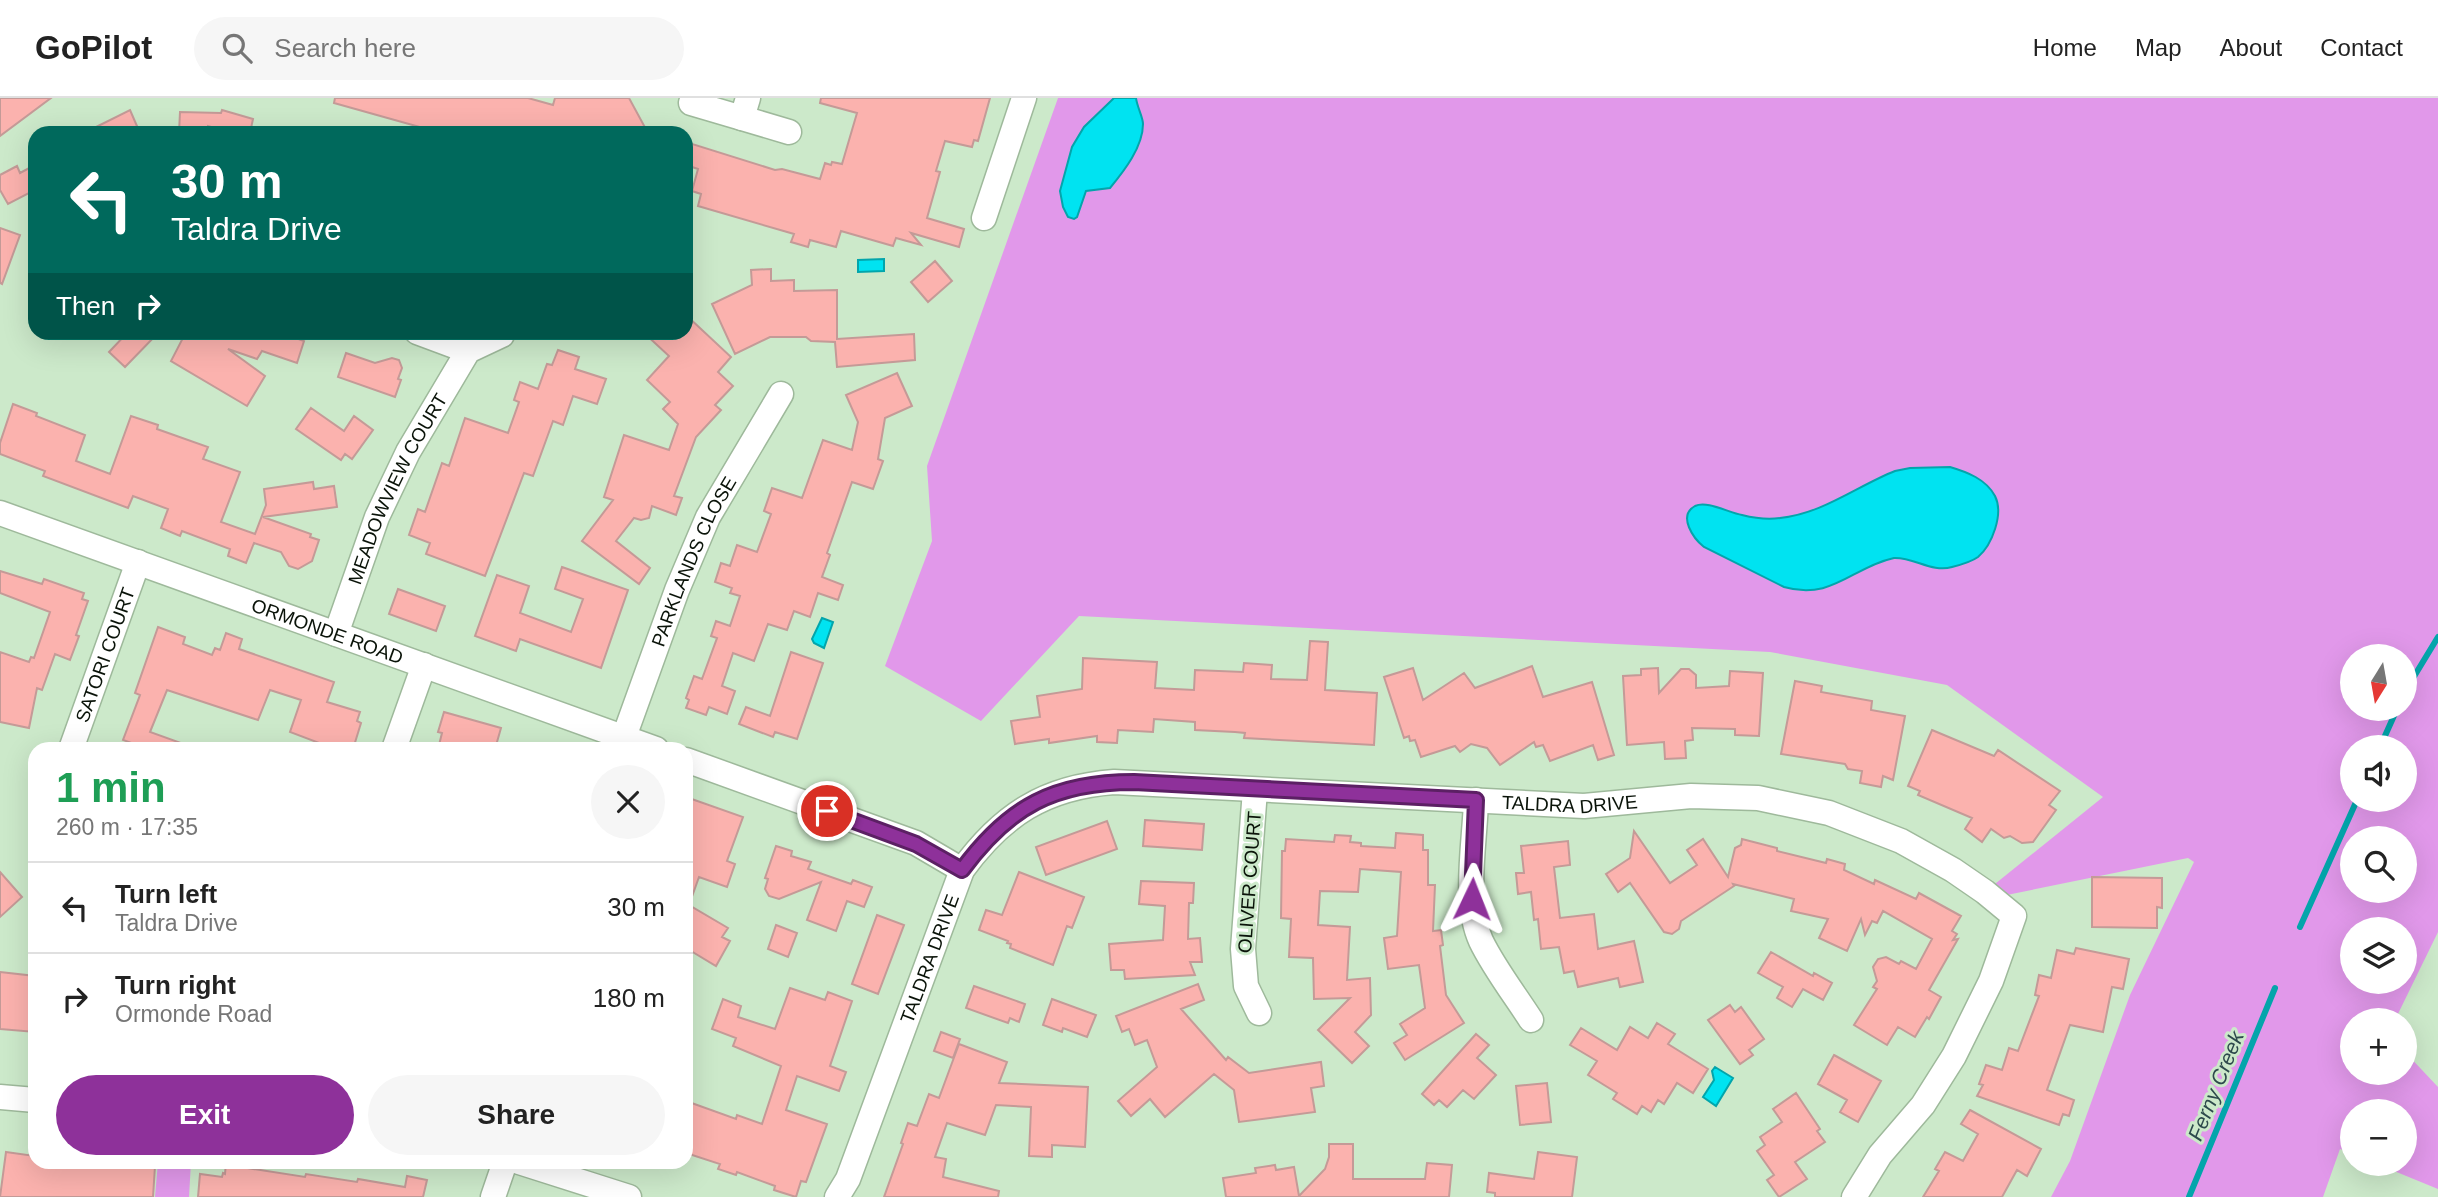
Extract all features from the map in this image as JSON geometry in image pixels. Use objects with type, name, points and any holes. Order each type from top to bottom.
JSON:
[{"type":"street","points":[[984,218],[1024,98]]},
{"type":"street","points":[[691,103],[745,108],[789,132]]},
{"type":"street","points":[[438,340],[468,351],[491,340]]},
{"type":"street","name":"MEADOWVIEW COURT","points":[[336,634],[389,489],[427,418],[468,351]]},
{"type":"street","name":"PARKLANDS CLOSE","points":[[624,737],[677,590],[708,517],[781,394]]},
{"type":"street","name":"ORMONDE ROAD","points":[[0,513],[637,742]]},
{"type":"street","name":"SATORI COURT","points":[[74,742],[138,562]]},
{"type":"street","points":[[397,742],[424,666]]},
{"type":"street","points":[[693,763],[967,863]]},
{"type":"street","name":"TALDRA DRIVE","points":[[843,1191],[967,863],[997,828],[1013,815],[1049,796],[1089,784],[1134,782],[1584,806],[1691,796],[1758,798],[1795,804],[1852,821],[1920,850],[1984,892],[2014,916],[1991,981],[1954,1056],[1923,1105],[1880,1155],[1854,1197]]},
{"type":"street","name":"OLIVER COURT","points":[[1255,790],[1242,949],[1246,986],[1259,1013]]},
{"type":"street","points":[[1476,800],[1472,899],[1475,920],[1481,941],[1531,1020]]},
{"type":"street","points":[[0,1097],[28,1099]]},
{"type":"street","points":[[493,1197],[503,1169]]},
{"type":"street","points":[[541,1169],[629,1197]]},
{"type":"shaded area","points":[[1058,98],[2438,98],[2438,932],[2417,975],[2417,917],[2340,917],[2340,994],[2408,994],[2401,1008],[2340,1008],[2340,1085],[2417,1085],[2417,1065],[2438,1087],[2438,1189],[2406,1176],[2417,1176],[2417,1099],[2340,1099],[2340,1149],[2323,1197],[2051,1197],[2070,1161],[2130,995],[2194,862],[2188,858],[1992,898],[1985,892],[2103,797],[1947,685],[1770,652],[1079,616],[981,721],[885,666],[932,541],[927,466]]},
{"type":"shaded area","points":[[157,1169],[191,1169],[189,1197],[155,1197]]},
{"type":"water","points":[[1114,98],[1136,98],[1143,124],[1140,141],[1127,166],[1110,188],[1086,191],[1077,217],[1068,217],[1060,191],[1072,147],[1084,127]]},
{"type":"water","points":[[884,259],[884,271],[858,272],[858,260]]},
{"type":"water","points":[[1950,467],[1987,485],[1995,496],[1998,511],[1995,529],[1983,552],[1972,560],[1952,567],[1930,567],[1894,558],[1879,562],[1829,586],[1816,590],[1801,590],[1784,587],[1704,547],[1692,533],[1687,521],[1690,510],[1700,505],[1761,518],[1775,519],[1795,515],[1825,505],[1895,471]]},
{"type":"water","points":[[822,618],[833,622],[824,648],[812,639]]},
{"type":"water","points":[[1715,1067],[1733,1078],[1716,1106],[1703,1097],[1714,1080],[1712,1071]]},
{"type":"building","points":[[0,98],[51,98],[0,136]]},
{"type":"building","points":[[335,98],[528,98],[553,105],[555,98],[629,98],[644,126],[416,126],[334,103]]},
{"type":"building","points":[[821,98],[990,98],[978,141],[974,140],[972,147],[945,141],[936,171],[940,172],[927,218],[964,229],[959,247],[911,233],[921,245],[896,238],[893,246],[841,231],[836,247],[810,240],[808,247],[791,242],[794,234],[698,206],[701,194],[693,191],[698,169],[693,167],[693,144],[775,170],[782,169],[820,179],[825,163],[842,164],[857,113],[820,103]]},
{"type":"building","points":[[130,110],[137,126],[98,126]]},
{"type":"building","points":[[222,110],[253,119],[252,126],[179,126],[180,112],[221,113]]},
{"type":"building","points":[[17,166],[20,173],[28,169],[28,194],[8,204],[0,190],[0,175]]},
{"type":"building","points":[[0,228],[20,235],[2,284],[0,283]]},
{"type":"building","points":[[935,261],[952,281],[928,302],[911,282]]},
{"type":"building","points":[[771,269],[771,281],[794,280],[794,291],[837,290],[837,339],[914,334],[915,360],[837,367],[835,342],[811,341],[806,337],[770,337],[735,354],[712,304],[752,285],[751,270]]},
{"type":"building","points":[[693,322],[731,357],[718,372],[733,386],[715,405],[721,410],[696,437],[674,496],[682,498],[676,515],[652,506],[649,518],[634,518],[616,541],[650,568],[639,584],[582,541],[613,500],[604,497],[624,435],[669,450],[678,424],[663,409],[670,402],[647,380],[669,356],[652,340],[693,340]]},
{"type":"building","points":[[120,340],[151,340],[125,367],[109,352]]},
{"type":"building","points":[[182,340],[304,341],[297,363],[262,351],[257,359],[228,349],[265,376],[247,406],[171,361]]},
{"type":"building","points":[[558,350],[579,357],[575,369],[606,379],[597,404],[573,396],[563,425],[553,421],[533,476],[524,473],[485,576],[426,554],[430,543],[409,535],[418,509],[425,512],[442,463],[449,466],[465,418],[508,433],[519,402],[514,400],[520,382],[538,389],[547,364],[552,365]]},
{"type":"building","points":[[346,353],[375,363],[392,358],[399,360],[402,368],[398,379],[401,380],[395,397],[338,377]]},
{"type":"building","points":[[897,373],[912,406],[885,418],[878,459],[883,461],[873,489],[852,482],[827,553],[830,555],[822,577],[843,585],[838,600],[818,593],[810,617],[794,611],[787,630],[768,624],[754,661],[733,653],[722,686],[735,691],[727,714],[709,707],[706,715],[686,708],[689,700],[686,698],[694,676],[702,679],[717,638],[711,636],[716,621],[730,626],[740,596],[730,593],[732,588],[715,582],[721,563],[730,566],[737,545],[757,552],[771,514],[764,511],[772,488],[802,498],[823,440],[852,450],[858,422],[846,395]]},
{"type":"building","points":[[13,404],[85,435],[76,461],[110,474],[131,416],[158,425],[157,429],[208,447],[203,459],[240,472],[221,522],[255,534],[266,505],[264,489],[313,482],[314,489],[334,486],[337,507],[263,517],[311,534],[310,537],[319,540],[312,561],[298,569],[289,566],[281,552],[254,543],[246,563],[228,556],[230,549],[182,531],[180,536],[161,528],[168,509],[133,496],[128,508],[43,476],[45,471],[0,454],[0,443]]},
{"type":"building","points":[[311,408],[344,431],[354,416],[373,430],[352,459],[345,454],[341,460],[296,429]]},
{"type":"building","points":[[562,567],[628,590],[601,668],[520,639],[516,651],[475,636],[497,575],[529,586],[520,613],[571,632],[583,599],[555,589]]},
{"type":"building","points":[[0,571],[42,584],[44,579],[84,593],[82,599],[88,601],[70,660],[55,654],[42,690],[37,688],[29,728],[0,722],[0,652],[29,662],[31,657],[34,658],[50,612],[0,593]]},
{"type":"building","points":[[398,589],[445,606],[436,631],[389,614]]},
{"type":"building","points":[[158,627],[185,637],[183,644],[212,655],[215,648],[220,650],[226,633],[242,639],[239,649],[334,682],[327,702],[360,712],[357,721],[361,723],[355,742],[317,742],[290,732],[301,700],[270,690],[258,720],[167,690],[150,732],[178,742],[129,742],[123,740],[140,695],[135,693]]},
{"type":"building","points":[[1310,641],[1328,642],[1325,690],[1377,693],[1374,745],[1244,738],[1245,733],[1195,730],[1195,722],[1154,719],[1153,732],[1118,730],[1117,743],[1097,742],[1097,736],[1049,743],[1049,739],[1015,744],[1011,721],[1040,717],[1037,696],[1082,689],[1083,658],[1157,662],[1155,688],[1194,690],[1195,670],[1243,672],[1244,663],[1272,665],[1271,679],[1307,680]]},
{"type":"building","points":[[791,652],[823,663],[797,739],[775,732],[773,737],[739,724],[746,707],[770,716]]},
{"type":"building","points":[[1532,666],[1543,697],[1592,682],[1614,755],[1598,760],[1593,745],[1550,761],[1543,745],[1536,747],[1534,742],[1500,765],[1487,748],[1471,744],[1460,752],[1455,746],[1421,757],[1415,740],[1410,741],[1409,736],[1404,738],[1384,677],[1413,668],[1423,700],[1464,673],[1475,688]]},
{"type":"building","points":[[1658,668],[1659,693],[1681,669],[1689,669],[1696,675],[1696,688],[1729,686],[1730,671],[1763,673],[1759,736],[1735,735],[1735,729],[1692,728],[1693,740],[1685,741],[1686,758],[1665,759],[1664,742],[1627,745],[1623,676],[1641,675],[1641,669]]},
{"type":"building","points":[[1795,681],[1822,686],[1821,692],[1872,701],[1871,710],[1905,716],[1893,780],[1883,776],[1881,787],[1860,783],[1862,771],[1848,769],[1845,764],[1781,754]]},
{"type":"building","points":[[444,712],[501,728],[497,742],[440,742],[442,733],[438,732]]},
{"type":"building","points":[[1932,730],[1994,756],[1998,750],[2060,791],[2049,805],[2056,810],[2033,842],[2022,843],[2010,836],[2004,838],[1991,829],[1982,842],[1965,829],[1972,818],[1918,795],[1920,791],[1908,786]]},
{"type":"building","points":[[693,799],[743,817],[727,861],[735,864],[727,887],[699,877],[693,894]]},
{"type":"building","points":[[1145,820],[1204,824],[1202,850],[1143,846]]},
{"type":"building","points":[[1107,821],[1117,849],[1046,875],[1036,847]]},
{"type":"building","points":[[1634,831],[1670,883],[1697,865],[1687,850],[1703,839],[1728,877],[1735,848],[1741,845],[1742,839],[1826,863],[1827,859],[1845,864],[1844,870],[1874,884],[1875,880],[1916,899],[1919,893],[1961,916],[1952,931],[1957,934],[1953,940],[1958,939],[1929,990],[1941,997],[1929,1019],[1927,1017],[1915,1037],[1898,1027],[1887,1045],[1854,1025],[1877,989],[1873,987],[1877,981],[1873,967],[1878,959],[1886,957],[1916,969],[1932,939],[1883,911],[1877,923],[1872,921],[1865,935],[1861,919],[1847,951],[1819,938],[1828,919],[1791,911],[1794,899],[1733,884],[1734,886],[1681,921],[1679,929],[1672,934],[1664,932],[1630,883],[1618,892],[1606,874],[1630,858]]},
{"type":"building","points":[[1396,833],[1423,835],[1423,850],[1428,850],[1428,885],[1435,885],[1433,931],[1441,930],[1443,945],[1440,946],[1446,995],[1464,1023],[1405,1060],[1394,1043],[1407,1035],[1400,1024],[1425,1008],[1419,965],[1388,969],[1384,938],[1397,936],[1401,872],[1360,869],[1358,892],[1320,891],[1318,925],[1350,927],[1347,980],[1370,978],[1371,1015],[1355,1032],[1369,1046],[1352,1063],[1318,1030],[1350,998],[1314,999],[1313,958],[1289,957],[1291,919],[1281,918],[1282,851],[1285,851],[1286,839],[1334,842],[1335,835],[1351,836],[1350,842],[1361,843],[1361,846],[1395,848]]},
{"type":"building","points":[[1568,841],[1570,865],[1554,867],[1560,918],[1594,914],[1598,949],[1634,941],[1643,982],[1620,987],[1618,978],[1578,987],[1574,971],[1564,973],[1559,947],[1541,949],[1538,919],[1534,920],[1531,892],[1518,894],[1516,873],[1524,873],[1521,846]]},
{"type":"building","points":[[776,846],[792,851],[791,856],[811,862],[808,869],[851,884],[853,880],[872,887],[864,907],[847,901],[836,931],[807,920],[821,882],[779,899],[769,896],[765,889],[768,879],[765,878]]},
{"type":"building","points":[[0,872],[22,897],[0,917]]},
{"type":"building","points":[[1019,872],[1084,897],[1072,928],[1067,926],[1053,965],[1010,948],[1008,941],[979,930],[986,910],[1002,915]]},
{"type":"building","points":[[2092,877],[2162,878],[2162,908],[2157,907],[2157,928],[2092,927]]},
{"type":"building","points":[[1141,881],[1194,883],[1193,903],[1189,903],[1188,939],[1200,938],[1202,962],[1190,962],[1195,975],[1125,979],[1124,970],[1111,970],[1109,944],[1163,940],[1165,906],[1139,904]]},
{"type":"building","points":[[693,907],[728,928],[722,937],[730,941],[716,966],[693,952]]},
{"type":"building","points":[[877,915],[904,925],[878,994],[852,984]]},
{"type":"building","points":[[776,925],[797,933],[788,957],[768,949]]},
{"type":"building","points":[[2076,948],[2129,959],[2123,989],[2112,987],[2103,1032],[2070,1025],[2047,1090],[2074,1100],[2069,1116],[2063,1114],[2059,1125],[1977,1096],[1983,1085],[1979,1084],[1986,1065],[2002,1070],[2009,1048],[2018,1051],[2039,996],[2035,995],[2039,975],[2051,978],[2057,950],[2074,954]]},
{"type":"building","points":[[1771,952],[1813,976],[1814,973],[1832,983],[1823,1000],[1803,989],[1792,1007],[1777,998],[1783,987],[1758,973]]},
{"type":"building","points":[[0,972],[28,975],[28,1031],[0,1029]]},
{"type":"building","points":[[1198,984],[1204,1000],[1181,1009],[1226,1060],[1228,1057],[1249,1073],[1321,1062],[1324,1086],[1311,1088],[1315,1112],[1239,1122],[1234,1090],[1214,1074],[1165,1117],[1150,1099],[1131,1116],[1118,1101],[1157,1067],[1147,1040],[1135,1045],[1129,1029],[1122,1032],[1116,1016]]},
{"type":"building","points":[[974,986],[1025,1004],[1019,1022],[1010,1018],[1008,1023],[966,1008]]},
{"type":"building","points":[[790,988],[825,1000],[828,992],[852,1001],[830,1066],[846,1072],[839,1091],[797,1076],[786,1110],[827,1124],[806,1182],[801,1181],[796,1197],[774,1190],[775,1186],[737,1172],[736,1175],[718,1169],[720,1164],[693,1155],[693,1104],[736,1119],[737,1115],[762,1124],[781,1066],[733,1046],[736,1038],[712,1029],[723,999],[741,1006],[738,1017],[775,1029]]},
{"type":"building","points":[[1052,999],[1096,1015],[1087,1037],[1063,1028],[1062,1032],[1043,1025]]},
{"type":"building","points":[[1730,1005],[1735,1012],[1741,1007],[1764,1039],[1749,1050],[1753,1055],[1740,1064],[1708,1020]]},
{"type":"building","points":[[1657,1023],[1675,1034],[1668,1044],[1708,1069],[1693,1093],[1677,1083],[1664,1104],[1658,1100],[1651,1112],[1642,1106],[1637,1114],[1613,1099],[1617,1093],[1588,1075],[1597,1061],[1570,1045],[1581,1028],[1617,1050],[1630,1027],[1648,1038]]},
{"type":"building","points":[[941,1032],[960,1039],[953,1058],[934,1051]]},
{"type":"building","points":[[1476,1034],[1489,1045],[1477,1058],[1496,1075],[1474,1099],[1463,1090],[1447,1107],[1439,1100],[1434,1105],[1422,1094]]},
{"type":"building","points":[[959,1044],[1007,1062],[999,1083],[1088,1087],[1085,1147],[1052,1145],[1052,1157],[1029,1156],[1031,1107],[996,1105],[985,1135],[947,1123],[935,1157],[946,1159],[943,1177],[999,1191],[998,1197],[884,1197],[908,1123],[917,1126],[929,1094],[939,1098]]},
{"type":"building","points":[[1834,1055],[1881,1081],[1858,1122],[1840,1112],[1847,1100],[1818,1084]]},
{"type":"building","points":[[1547,1083],[1551,1122],[1520,1125],[1516,1086]]},
{"type":"building","points":[[1796,1093],[1820,1129],[1817,1131],[1825,1142],[1795,1162],[1807,1179],[1779,1197],[1767,1180],[1774,1175],[1757,1151],[1765,1145],[1760,1137],[1782,1122],[1773,1109]]},
{"type":"building","points":[[1970,1110],[2041,1149],[2027,1176],[2017,1170],[2002,1197],[1923,1197],[1939,1171],[1935,1169],[1945,1152],[1963,1161],[1978,1134],[1961,1124]]},
{"type":"building","points":[[1329,1144],[1353,1144],[1353,1179],[1425,1179],[1427,1163],[1452,1165],[1449,1197],[1226,1197],[1223,1178],[1256,1173],[1255,1168],[1275,1165],[1276,1170],[1294,1167],[1299,1196],[1325,1169]]},
{"type":"building","points":[[6,1152],[28,1155],[28,1169],[155,1169],[153,1197],[0,1197]]},
{"type":"building","points":[[1538,1152],[1577,1157],[1572,1197],[1495,1197],[1495,1193],[1487,1192],[1489,1173],[1534,1179]]},
{"type":"building","points":[[225,1169],[253,1169],[357,1182],[358,1179],[405,1187],[407,1176],[427,1180],[423,1197],[198,1197],[200,1174],[222,1177],[223,1173],[225,1174]]},
{"type":"waterway","name":"Ferny Creek","points":[[2417,672],[2438,637]]},
{"type":"waterway","name":"Ferny Creek","points":[[2385,735],[2392,721]]},
{"type":"waterway","name":"Ferny Creek","points":[[2300,927],[2352,812]]},
{"type":"waterway","name":"Ferny Creek","points":[[2189,1197],[2275,988]]},
{"type":"route","points":[[827,811],[916,844],[962,870],[984,842],[1013,815],[1049,796],[1089,784],[1162,783],[1476,800],[1472,899]]}]
